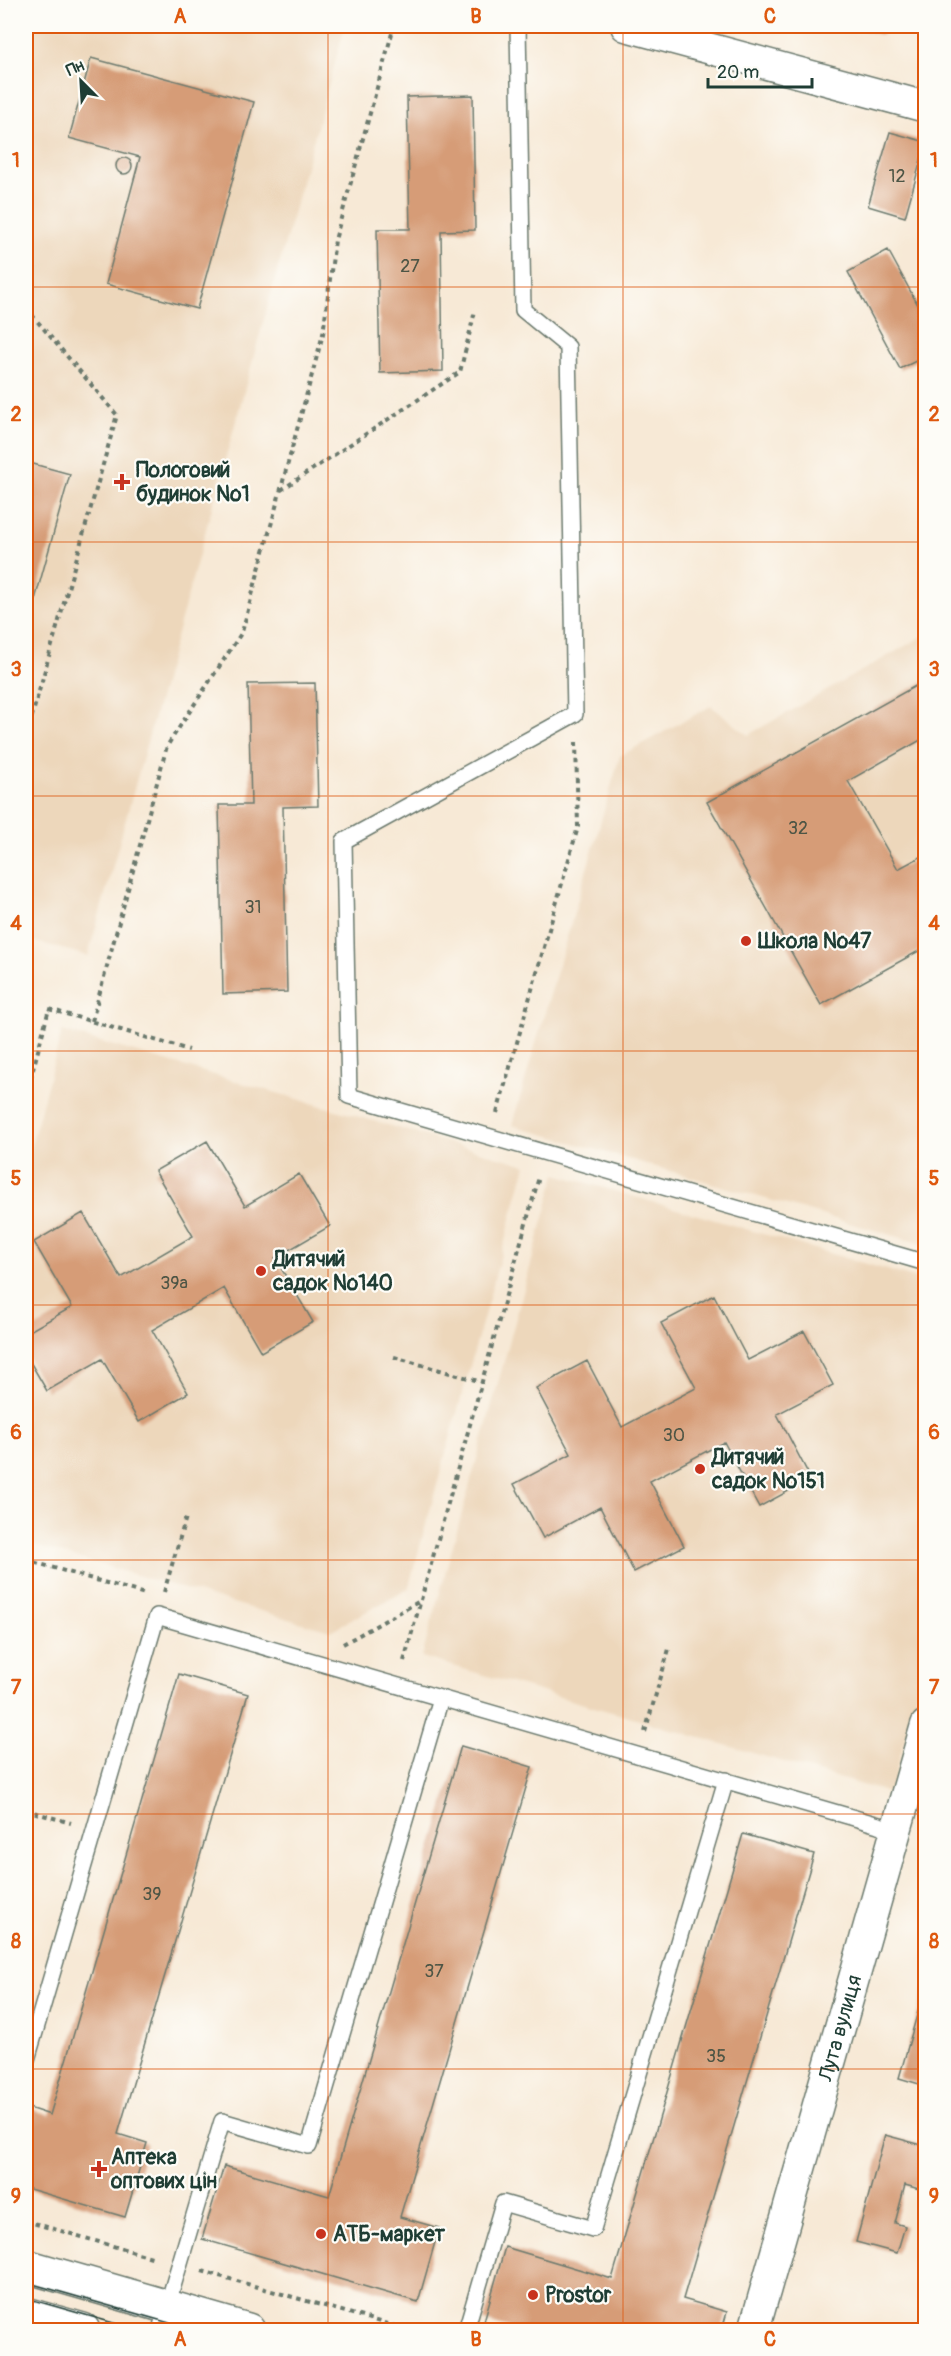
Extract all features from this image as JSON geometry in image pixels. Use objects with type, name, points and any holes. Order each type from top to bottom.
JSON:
[{"type":"main road","points":[[26,2265],[163,2319],[248,2331]]},
{"type":"main road","points":[[26,2314],[83,2331]]},
{"type":"street","points":[[626,26],[926,107]]},
{"type":"street","name":"Лута вулиця","points":[[754,2331],[926,1725]]},
{"type":"lane","points":[[518,26],[523,310],[568,347],[575,714],[344,841],[349,1096],[926,1263]]},
{"type":"lane","points":[[26,2063],[158,1616],[896,1830]]},
{"type":"lane","points":[[163,2319],[222,2121],[309,2146],[441,1698]]},
{"type":"lane","points":[[466,2331],[504,2203],[594,2229],[726,1780]]},
{"type":"path","points":[[92,1021],[167,746],[242,632],[324,334],[335,240],[394,26]]},
{"type":"path","points":[[26,308],[117,415],[32,716],[26,714]]},
{"type":"path","points":[[280,490],[460,372],[475,311]]},
{"type":"path","points":[[490,1137],[578,827],[575,714]]},
{"type":"path","points":[[26,1096],[49,1009],[189,1050]]},
{"type":"path","points":[[397,1685],[546,1153]]},
{"type":"path","points":[[394,1357],[482,1382]]},
{"type":"path","points":[[162,1599],[186,1517]]},
{"type":"path","points":[[312,1660],[421,1600]]},
{"type":"path","points":[[643,1739],[669,1650]]},
{"type":"path","points":[[26,1810],[94,1830]]},
{"type":"path","points":[[26,2221],[408,2331]]},
{"type":"shaded area","name":"Пологовий будинок №1","points":[[26,26],[345,26],[88,956],[26,939]]},
{"type":"shaded area","name":"Школа №47","points":[[925,635],[925,1245],[512,1125],[620,756],[711,706],[748,735]]},
{"type":"shaded area","name":"Дитячий садок №140","points":[[62,1031],[526,1165],[408,1589],[330,1631],[26,1543],[26,1164]]},
{"type":"shaded area","name":"Дитячий садок №151","points":[[556,1174],[925,1281],[925,1666],[890,1793],[422,1657]]},
{"type":"building","points":[[850,26],[885,26],[882,35]]},
{"type":"building","points":[[91,58],[254,102],[197,309],[106,284],[140,157],[69,138]]},
{"type":"building","points":[[473,95],[475,230],[441,231],[443,371],[380,373],[377,229],[410,229],[407,97]]},
{"type":"building","points":[[890,132],[926,142],[905,217],[868,206]]},
{"type":"building","points":[[121,158],[127,158],[132,166],[130,172],[121,174],[116,169],[116,163]]},
{"type":"building","points":[[888,250],[926,320],[926,356],[900,369],[848,272]]},
{"type":"building","points":[[26,462],[70,474],[26,632]]},
{"type":"building","points":[[926,680],[926,737],[848,781],[898,869],[926,854],[926,947],[821,1005],[707,802]]},
{"type":"building","points":[[315,683],[318,806],[283,807],[287,992],[223,994],[219,805],[251,805],[248,684]]},
{"type":"building","points":[[207,1141],[245,1206],[299,1174],[330,1226],[275,1258],[313,1322],[261,1352],[224,1288],[152,1330],[188,1393],[139,1422],[102,1359],[47,1391],[26,1355],[26,1333],[72,1307],[34,1242],[83,1213],[121,1278],[193,1236],[155,1171]]},
{"type":"building","points":[[714,1295],[748,1360],[804,1331],[833,1385],[777,1414],[811,1479],[759,1507],[724,1442],[650,1481],[684,1546],[634,1572],[600,1507],[543,1538],[514,1484],[571,1454],[536,1388],[587,1361],[622,1427],[696,1388],[661,1323]]},
{"type":"building","points":[[179,1674],[248,1694],[118,2134],[147,2143],[125,2217],[26,2188],[26,2107],[50,2115]]},
{"type":"building","points":[[461,1746],[532,1767],[400,2217],[439,2228],[418,2302],[202,2239],[224,2166],[329,2196]]},
{"type":"building","points":[[743,1834],[814,1854],[683,2299],[727,2312],[722,2330],[515,2330],[484,2321],[505,2247],[612,2279]]},
{"type":"building","points":[[926,1987],[926,2086],[899,2078]]},
{"type":"building","points":[[885,2135],[926,2146],[926,2191],[905,2185],[895,2223],[905,2226],[897,2253],[856,2242]]},
{"type":"tram line","points":[[26,2282],[194,2330]]},
{"type":"tram line","points":[[26,2298],[138,2330]]},
{"type":"place","name":"Пологовий будинок №1","points":[[122,482]]},
{"type":"place","name":"Школа №47","points":[[746,941]]},
{"type":"place","name":"Дитячий садок №140","points":[[261,1271]]},
{"type":"place","name":"Дитячий садок №151","points":[[700,1469]]},
{"type":"place","name":"Аптека оптових цін","points":[[99,2169]]},
{"type":"place","name":"АТБ-маркет","points":[[321,2234]]},
{"type":"place","name":"Prostor","points":[[533,2295]]}]
